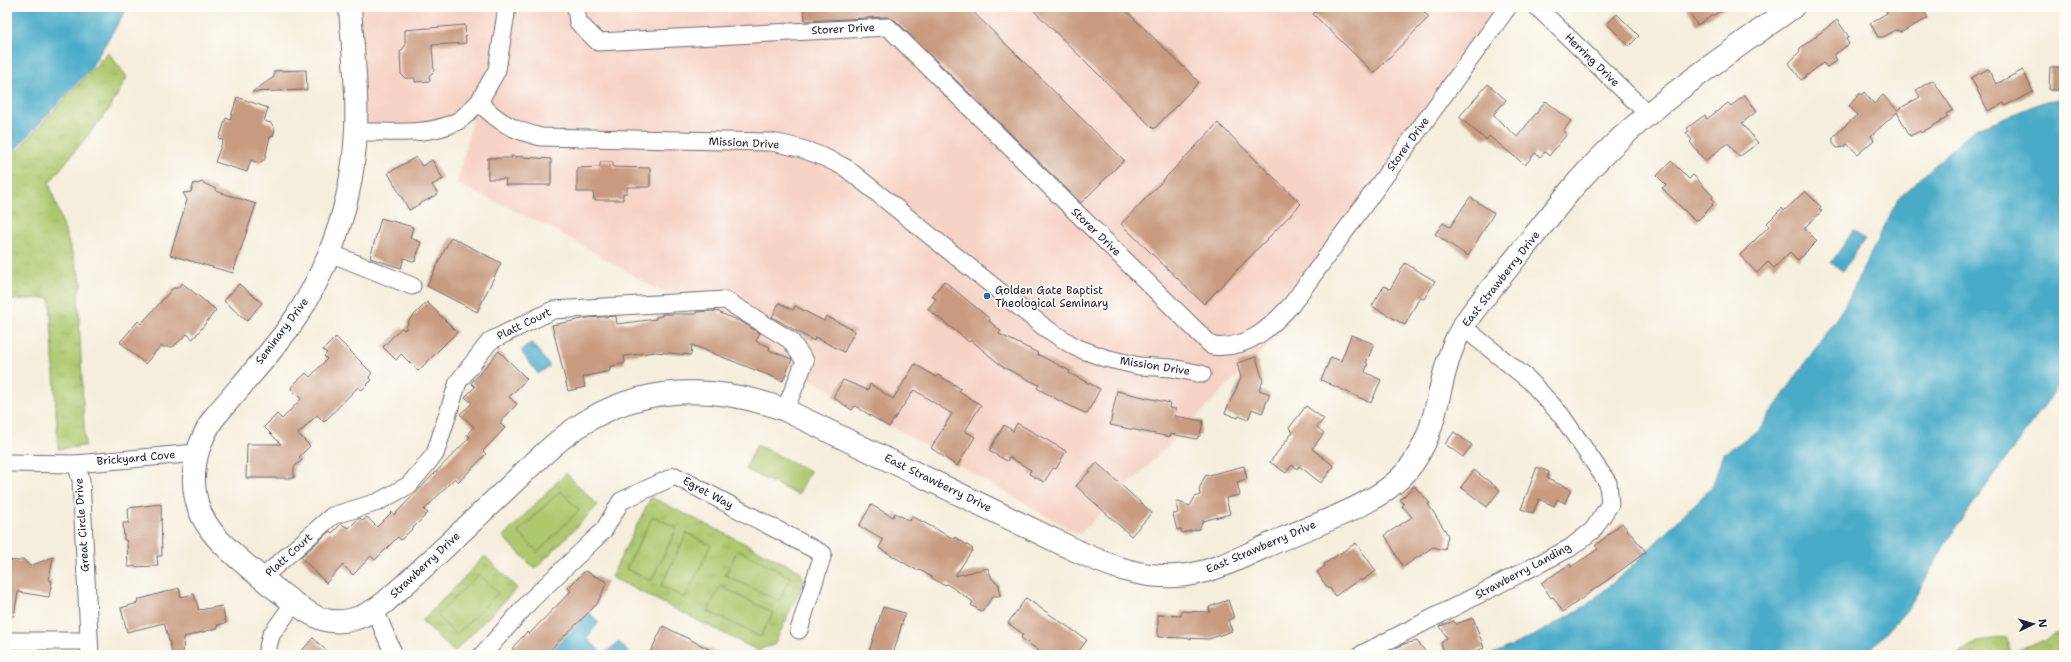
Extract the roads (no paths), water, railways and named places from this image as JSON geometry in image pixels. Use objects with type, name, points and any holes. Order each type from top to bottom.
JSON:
[{"type":"street","name":"Seminary Drive","points":[[294,603],[262,578],[219,540],[207,526],[199,509],[194,490],[196,453],[203,435],[213,419],[296,317],[322,273],[343,217],[350,186],[356,132],[350,7]]},
{"type":"street","points":[[356,132],[425,131],[444,127],[459,120],[479,102],[497,70],[507,7]]},
{"type":"street","name":"Storer Drive","points":[[576,7],[578,22],[598,42],[888,27],[1212,346],[1226,347],[1238,346],[1265,331],[1292,304],[1508,7]]},
{"type":"street","name":"Herring Drive","points":[[1537,7],[1647,113]]},
{"type":"street","name":"East Strawberry Drive","points":[[539,459],[579,426],[598,414],[618,405],[661,394],[691,391],[714,392],[751,399],[785,410],[1102,562],[1144,575],[1179,576],[1219,566],[1350,509],[1379,494],[1405,474],[1426,443],[1435,418],[1448,361],[1463,327],[1491,289],[1573,188],[1605,152],[1647,113],[1793,7]]},
{"type":"street","name":"Mission Drive","points":[[479,102],[506,126],[520,132],[542,137],[771,142],[818,153],[846,168],[1044,328],[1075,347],[1105,358],[1139,366],[1172,368],[1202,374]]},
{"type":"street","points":[[330,253],[412,286]]},
{"type":"street","name":"Platt Court","points":[[262,578],[332,516],[378,502],[409,485],[435,454],[458,382],[490,341],[553,310],[725,300],[790,340],[805,360],[785,410]]},
{"type":"street","name":"Strawberry Landing","points":[[1362,654],[1570,548],[1593,530],[1610,504],[1608,483],[1561,415],[1529,380],[1463,327]]},
{"type":"street","name":"Brickyard Cove","points":[[76,464],[196,453]]},
{"type":"street","name":"Strawberry Drive","points":[[294,603],[323,620],[337,622],[350,621],[375,610],[407,583],[539,459]]},
{"type":"street","name":"Great Circle Drive","points":[[7,463],[76,464],[81,480],[89,648]]},
{"type":"street","name":"Egret Way","points":[[482,655],[531,600],[604,530],[621,501],[675,476],[823,554],[799,630]]},
{"type":"street","points":[[266,655],[271,635],[294,603]]},
{"type":"street","points":[[375,610],[394,655]]},
{"type":"street","points":[[7,641],[89,648]]},
{"type":"water","points":[[7,7],[128,7],[90,69],[7,158]]},
{"type":"water","points":[[2064,99],[2064,389],[2057,388],[1950,536],[1909,608],[1865,655],[1491,655],[1537,634],[1587,605],[1629,569],[1712,487],[1723,454],[1759,430],[1844,307],[1898,199],[1973,130],[2046,101]]},
{"type":"water","points":[[1853,231],[1865,239],[1843,271],[1831,263]]},
{"type":"water","points":[[531,343],[549,365],[549,367],[538,374],[522,353],[522,350]]},
{"type":"water","points":[[589,613],[599,622],[587,638],[603,654],[619,642],[629,653],[627,655],[560,655],[553,649]]},
{"type":"place","name":"Golden Gate Baptist Theological Seminary","points":[[987,296]]}]
